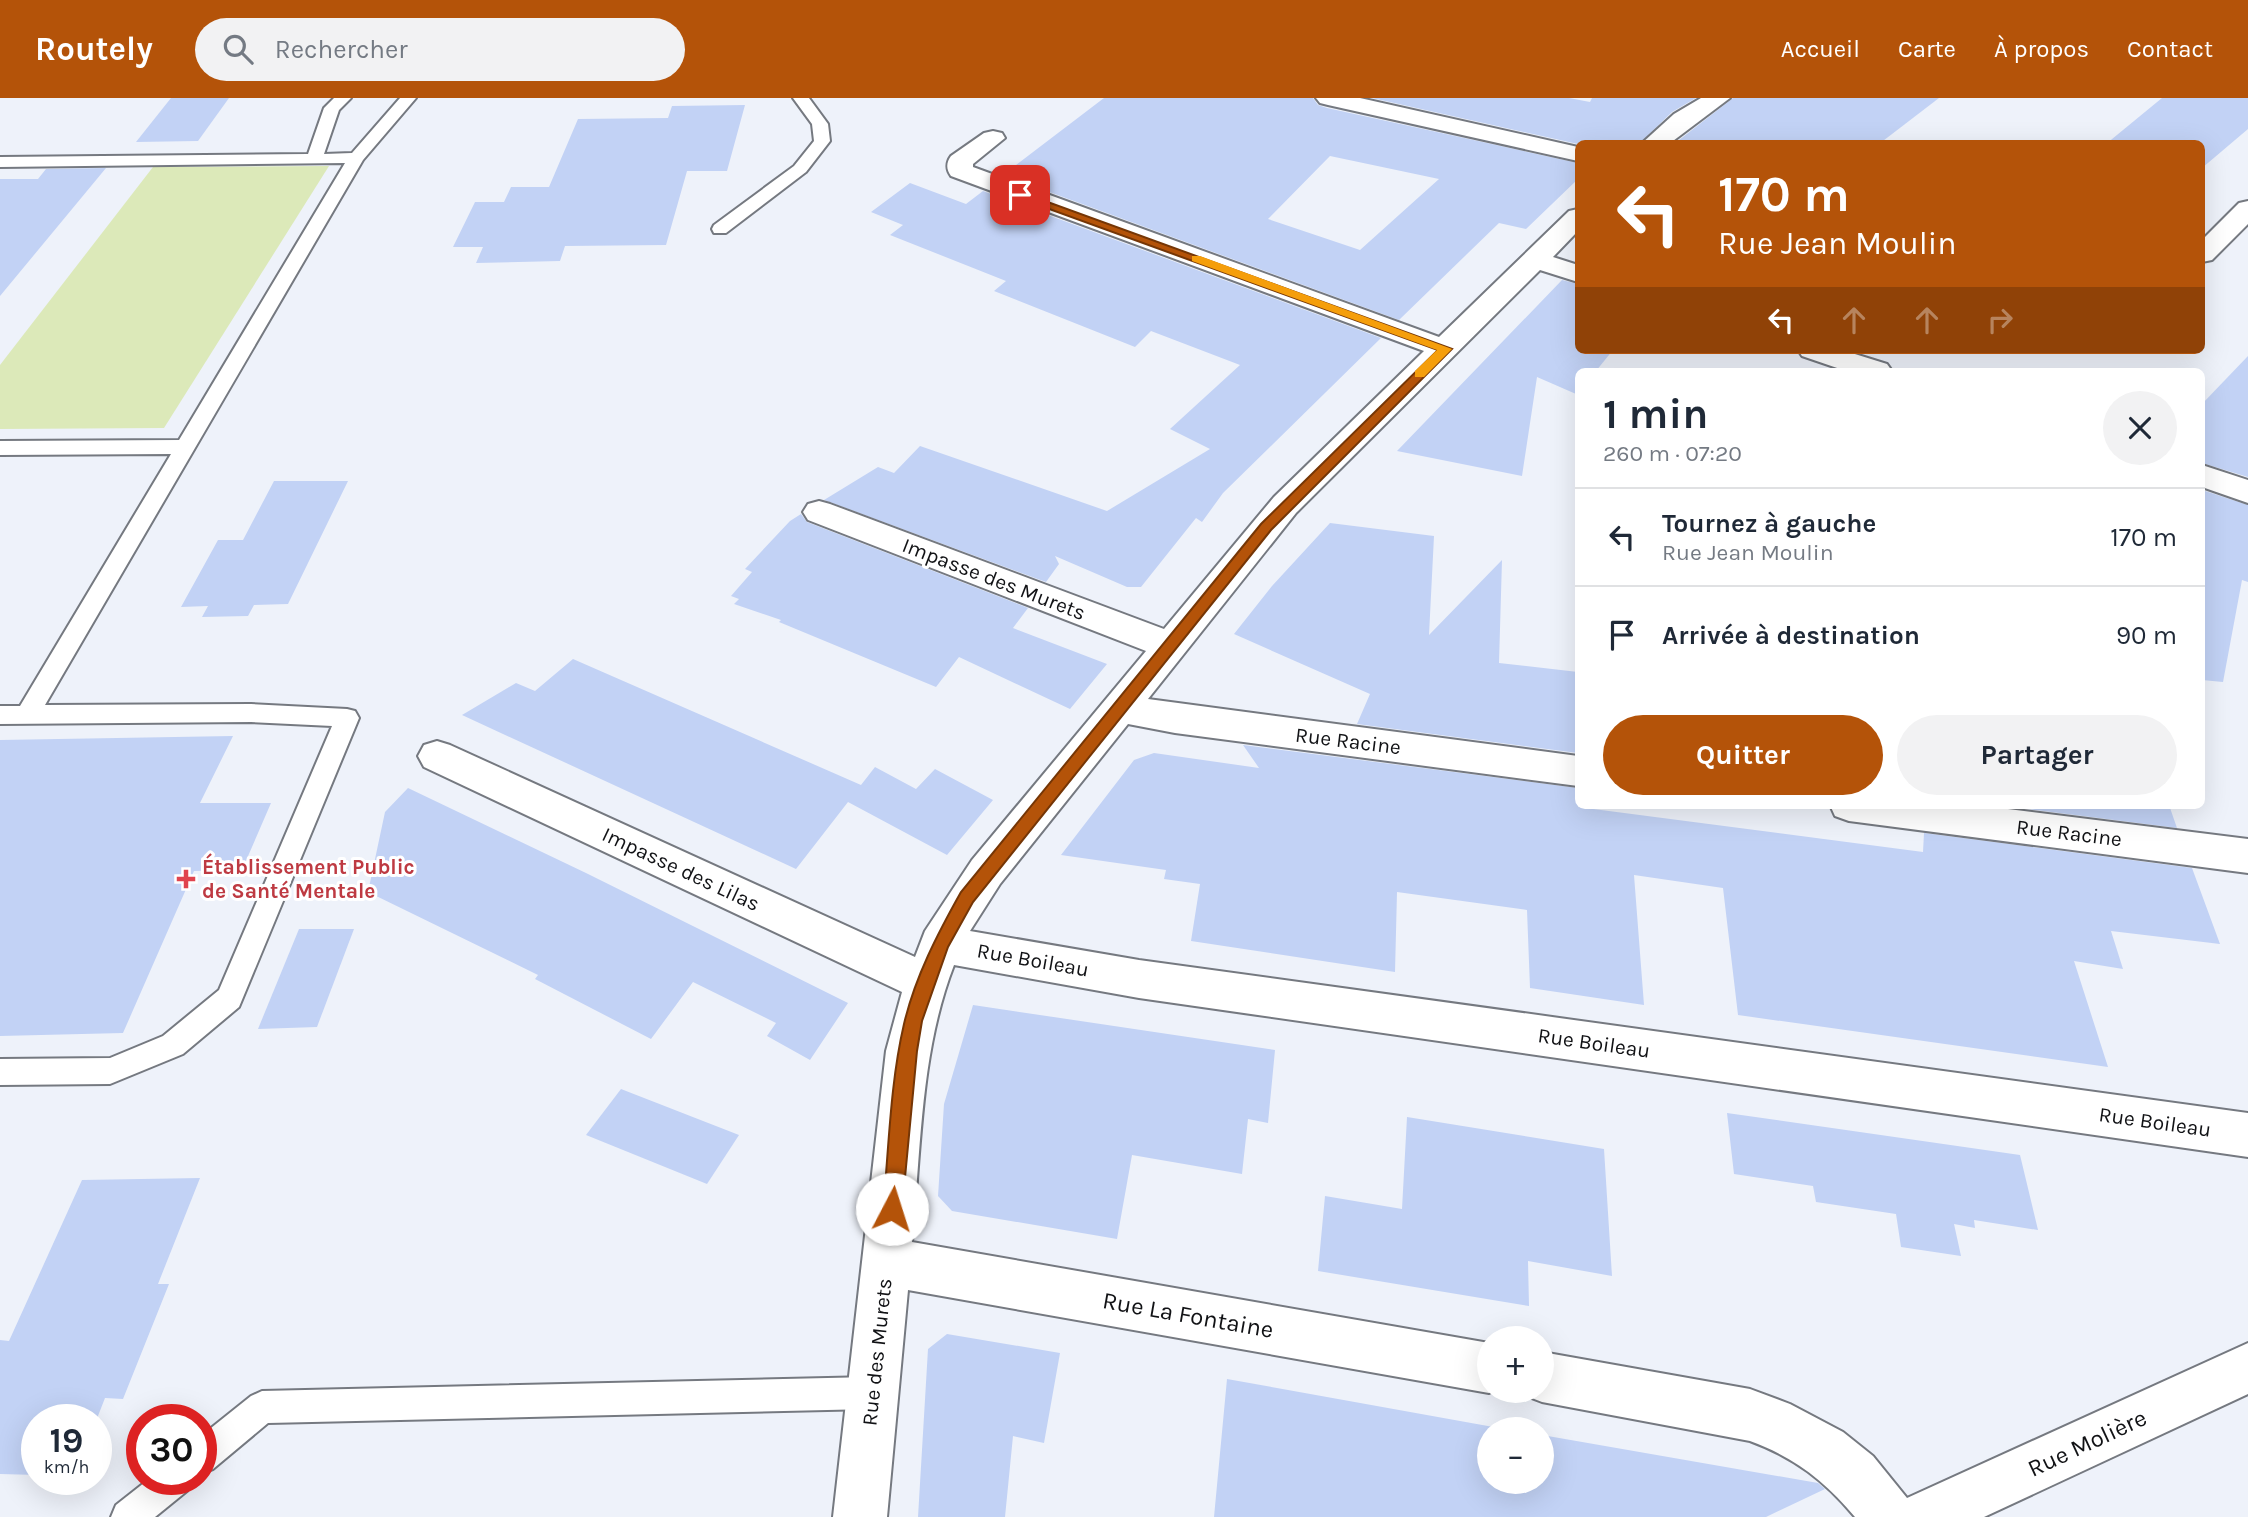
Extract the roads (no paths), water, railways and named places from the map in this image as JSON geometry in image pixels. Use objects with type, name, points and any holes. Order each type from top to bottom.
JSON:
[{"type":"street","points":[[1328,98],[1575,153]]},
{"type":"street","points":[[1658,140],[1683,119],[1718,98]]},
{"type":"street","points":[[993,138],[960,161],[960,171],[1446,349]]},
{"type":"street","points":[[2205,251],[2248,209]]},
{"type":"street","name":"Rue des Murets","points":[[860,1517],[908,1051],[933,963],[962,905],[1118,708],[1285,505],[1575,221]]},
{"type":"street","points":[[1536,260],[1575,273]]},
{"type":"street","points":[[1824,354],[1868,368]]},
{"type":"street","points":[[2205,477],[2248,492]]},
{"type":"street","name":"Impasse des Murets","points":[[819,512],[1170,646]]},
{"type":"street","name":"Rue Racine","points":[[1118,708],[1175,719],[1575,771]]},
{"type":"street","name":"Impasse des Lilas","points":[[437,756],[933,963]]},
{"type":"street","name":"Rue Racine","points":[[1880,809],[2248,856]]},
{"type":"street","name":"Rue Boileau","points":[[933,963],[1153,981],[2248,1135]]},
{"type":"street","name":"Rue La Fontaine","points":[[887,1262],[1477,1366]]},
{"type":"street","name":"Rue Molière","points":[[1926,1517],[2248,1368]]},
{"type":"street","points":[[1554,1379],[1750,1415],[1790,1430],[1825,1450],[1854,1475],[1889,1517]]},
{"type":"lane","points":[[314,159],[332,108],[343,98]]},
{"type":"lane","points":[[27,715],[356,158],[408,98]]},
{"type":"lane","points":[[720,229],[800,169],[822,141],[820,124],[801,98]]},
{"type":"lane","points":[[0,162],[356,158]]},
{"type":"lane","points":[[0,448],[183,447]]},
{"type":"lane","points":[[0,715],[251,713],[346,718],[229,998],[173,1045],[110,1072],[0,1072]]},
{"type":"lane","points":[[217,1444],[262,1407],[872,1393]]},
{"type":"lane","points":[[128,1517],[155,1495]]},
{"type":"place","name":"Établissement Public de Santé Mentale","points":[[186,879]]}]
